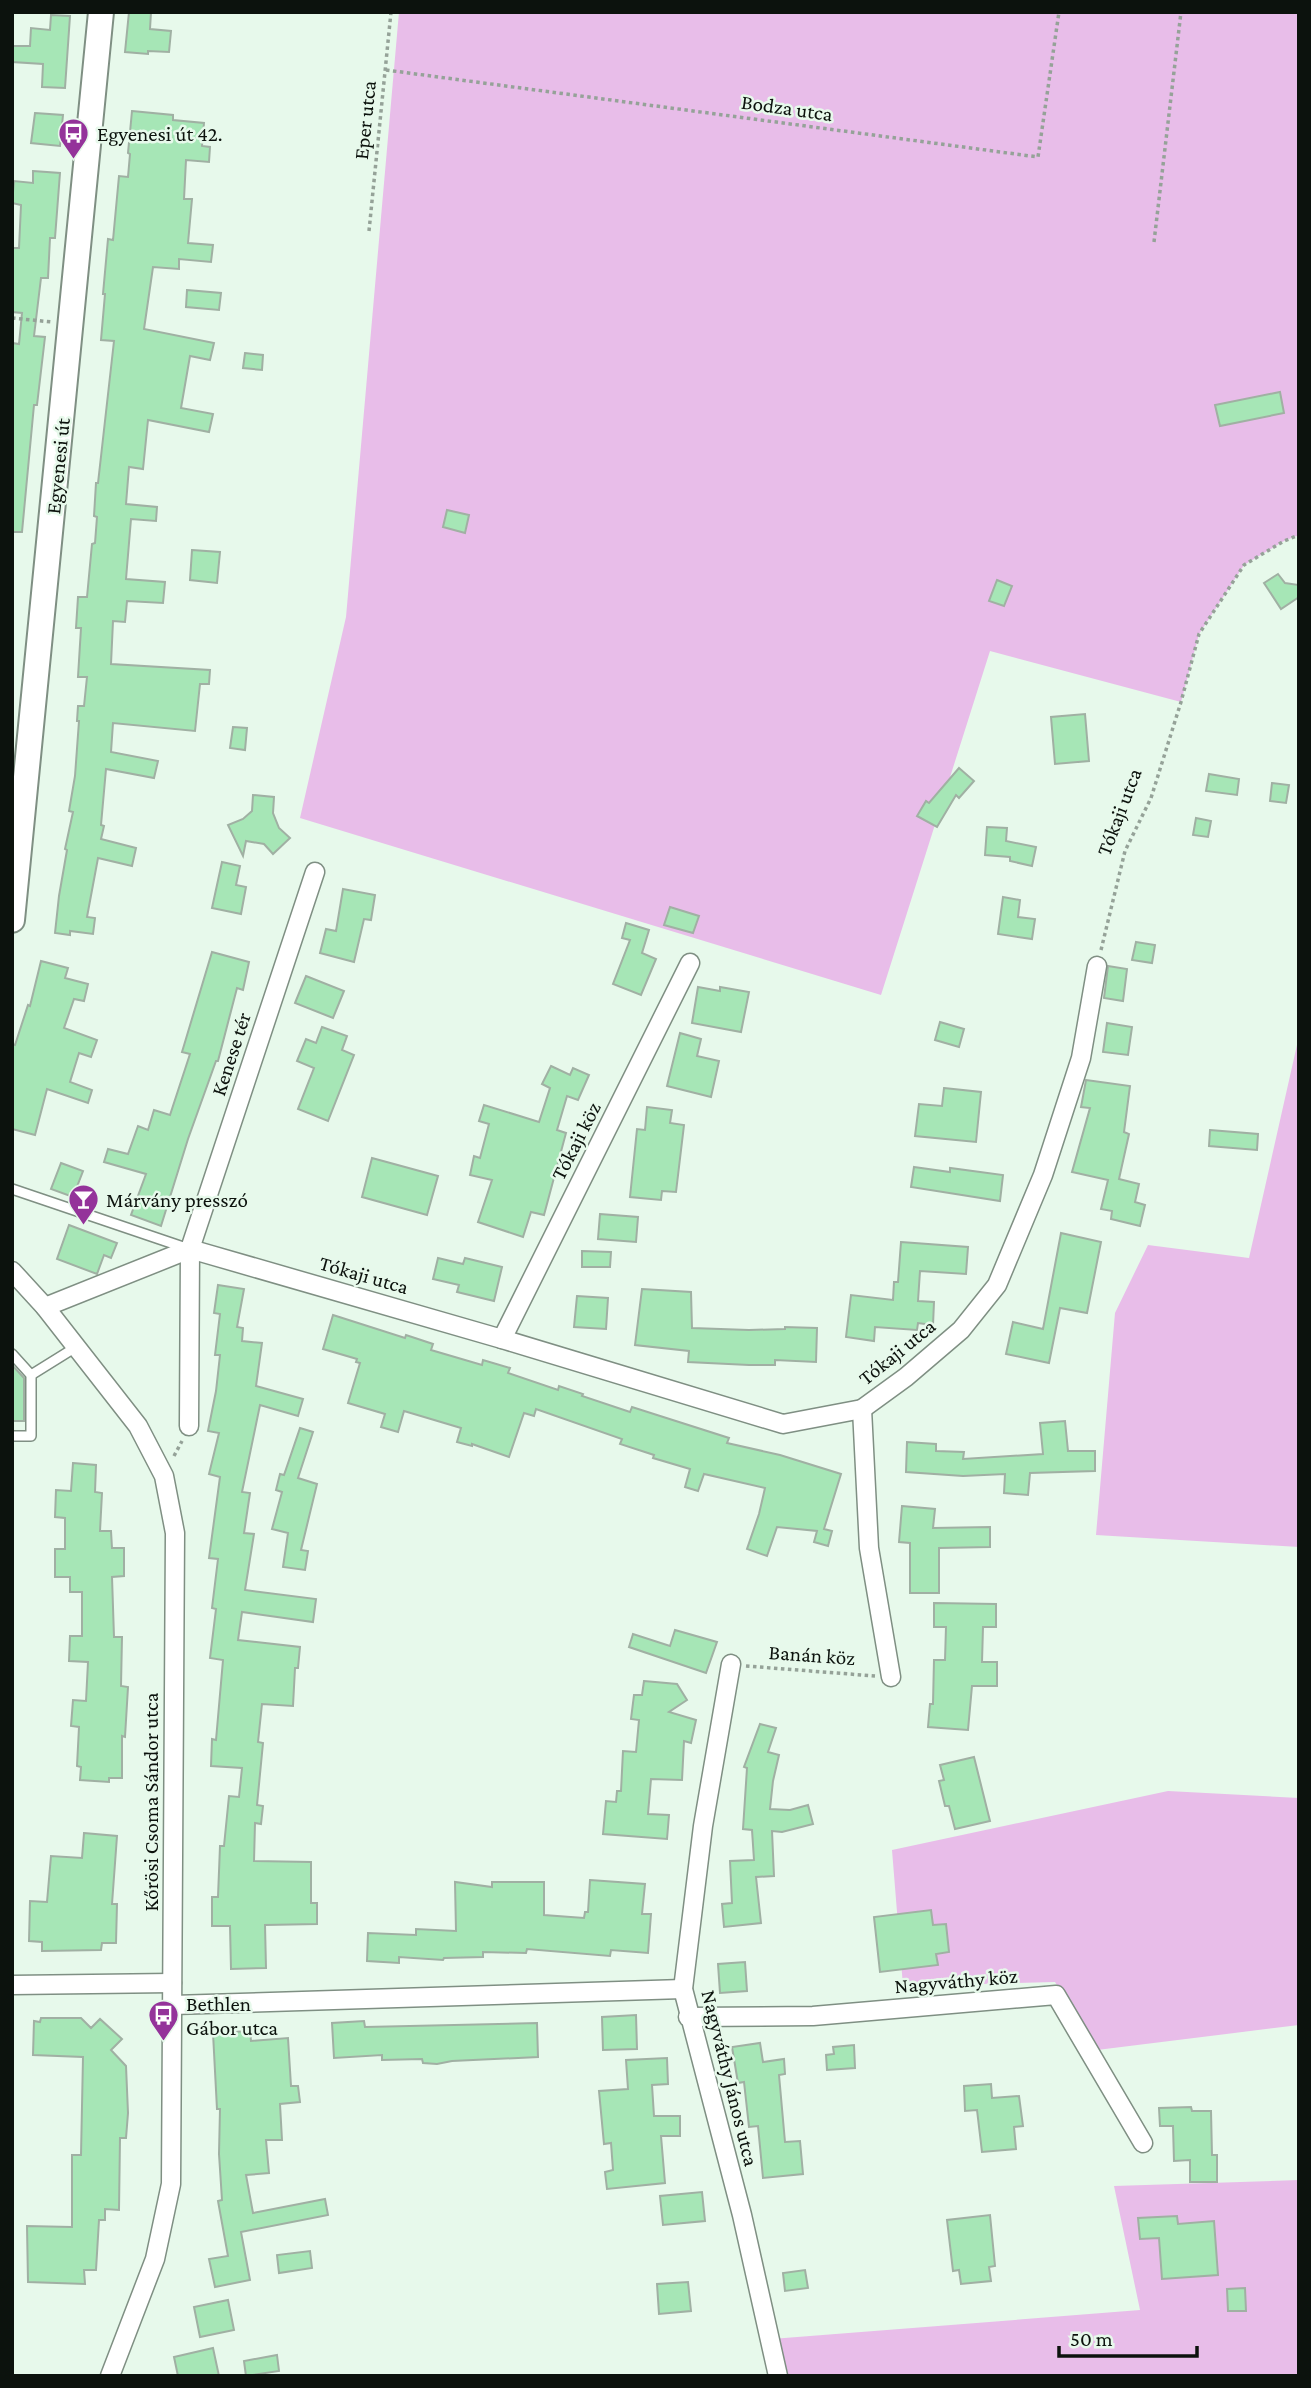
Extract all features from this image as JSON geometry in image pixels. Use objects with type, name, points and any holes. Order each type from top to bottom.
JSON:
[{"type":"street","name":"Egyenesi út","points":[[12,920],[101,12]]},
{"type":"street","name":"Kenese tér","points":[[190,1249],[315,872]]},
{"type":"street","name":"Tókaji köz","points":[[502,1339],[690,963]]},
{"type":"street","name":"Tókaji utca","points":[[190,1249],[783,1424],[862,1409],[906,1377],[961,1330],[997,1285],[1043,1175],[1082,1058],[1097,966]]},
{"type":"street","points":[[45,1307],[190,1249],[189,1426]]},
{"type":"street","name":"Kőrösi Csoma Sándor utca","points":[[12,1270],[45,1307],[138,1426],[164,1476],[175,1533],[171,2184],[155,2259],[110,2376]]},
{"type":"street","points":[[862,1409],[869,1548],[891,1677]]},
{"type":"street","name":"Nagyváthy János utca","points":[[731,1664],[703,1826],[683,1990],[742,2215],[778,2376]]},
{"type":"street","points":[[12,1985],[173,1983]]},
{"type":"street","points":[[173,2005],[683,1990]]},
{"type":"street","name":"Nagyváthy köz","points":[[688,2017],[813,2016],[1056,1995],[1143,2143]]},
{"type":"lane","name":"Tókaji utca","points":[[12,1189],[190,1249]]},
{"type":"lane","points":[[31,1375],[76,1347]]},
{"type":"lane","points":[[12,1354],[31,1375],[31,1436],[12,1436]]},
{"type":"path","name":"Eper utca","points":[[369,231],[391,12]]},
{"type":"path","name":"Bodza utca","points":[[386,70],[1038,157],[1059,12]]},
{"type":"path","points":[[1154,242],[1181,12]]},
{"type":"path","points":[[12,318],[72,323]]},
{"type":"path","name":"Tókaji utca","points":[[1097,966],[1125,851],[1151,798],[1199,634],[1244,565],[1299,535]]},
{"type":"path","points":[[164,1476],[189,1426]]},
{"type":"path","name":"Banán köz","points":[[731,1664],[891,1677]]},
{"type":"shaded area","points":[[399,12],[1299,12],[1299,535],[1244,565],[1199,634],[1181,702],[990,651],[881,995],[300,818],[346,617]]},
{"type":"shaded area","points":[[1299,1036],[1299,1547],[1096,1535],[1115,1313],[1148,1245],[1249,1258]]},
{"type":"shaded area","points":[[1168,1791],[1299,1798],[1299,2025],[1097,2050],[1055,1982],[903,1986],[892,1850]]},
{"type":"shaded area","points":[[1299,2180],[1299,2376],[768,2376],[760,2340],[1140,2310],[1114,2186]]},
{"type":"building","points":[[129,12],[151,12],[150,29],[171,31],[169,52],[125,52]]},
{"type":"building","points":[[51,15],[70,16],[65,88],[42,87],[43,64],[12,62],[12,46],[30,46],[31,28],[50,30]]},
{"type":"building","points":[[132,111],[173,115],[173,120],[204,123],[202,146],[210,147],[209,162],[186,160],[184,199],[192,199],[188,243],[213,245],[211,262],[179,259],[179,269],[153,267],[144,329],[214,343],[210,360],[190,356],[181,408],[213,414],[209,432],[148,420],[143,469],[129,467],[126,504],[157,507],[156,521],[131,519],[126,579],[165,582],[163,603],[127,601],[125,622],[113,621],[111,664],[210,670],[209,684],[200,684],[195,731],[113,723],[111,752],[158,761],[154,778],[106,769],[101,839],[136,848],[132,866],[98,858],[87,917],[95,918],[93,934],[70,931],[70,935],[55,933],[67,850],[65,849],[73,812],[69,811],[75,776],[78,706],[84,706],[87,677],[78,677],[81,628],[76,628],[78,597],[87,597],[92,544],[95,543],[96,483],[114,341],[101,340],[103,294],[108,239],[113,240],[119,176],[128,177]]},
{"type":"building","points":[[35,113],[63,115],[60,146],[31,143]]},
{"type":"building","points":[[33,171],[60,173],[55,238],[50,238],[48,278],[41,278],[34,336],[45,337],[37,405],[34,405],[22,532],[12,532],[12,343],[19,344],[22,313],[12,312],[12,248],[19,248],[21,205],[12,203],[14,181],[33,183]]},
{"type":"building","points":[[187,290],[221,293],[219,310],[186,307]]},
{"type":"building","points":[[245,353],[263,355],[262,370],[243,368]]},
{"type":"building","points":[[1280,392],[1284,413],[1220,426],[1215,405]]},
{"type":"building","points":[[447,510],[469,515],[465,533],[443,527]]},
{"type":"building","points":[[192,550],[220,552],[217,583],[190,580]]},
{"type":"building","points":[[1278,574],[1285,583],[1299,585],[1299,597],[1281,609],[1264,583]]},
{"type":"building","points":[[997,580],[1012,586],[1004,606],[989,601]]},
{"type":"building","points":[[1085,714],[1089,761],[1055,764],[1051,717]]},
{"type":"building","points":[[233,727],[247,728],[245,750],[230,748]]},
{"type":"building","points":[[959,768],[974,781],[959,798],[956,795],[937,827],[917,816],[926,801],[929,803]]},
{"type":"building","points":[[1209,774],[1239,779],[1237,795],[1206,791]]},
{"type":"building","points":[[1272,783],[1289,785],[1286,803],[1270,801]]},
{"type":"building","points":[[253,795],[274,797],[273,813],[279,828],[290,838],[273,854],[264,844],[246,841],[243,856],[228,825],[243,819],[252,811]]},
{"type":"building","points":[[1196,818],[1211,821],[1208,837],[1193,835]]},
{"type":"building","points":[[987,827],[1007,828],[1006,841],[1036,847],[1032,866],[1010,861],[1010,857],[985,855]]},
{"type":"building","points":[[222,862],[240,866],[236,885],[246,887],[241,914],[212,908]]},
{"type":"building","points":[[343,889],[375,895],[371,920],[364,919],[354,962],[320,953],[326,929],[336,931]]},
{"type":"building","points":[[1003,897],[1020,900],[1018,917],[1035,919],[1032,939],[998,934]]},
{"type":"building","points":[[670,907],[699,916],[693,933],[664,925]]},
{"type":"building","points":[[626,923],[649,930],[642,953],[656,959],[641,995],[613,984],[630,940],[622,938]]},
{"type":"building","points":[[1136,942],[1155,945],[1152,963],[1132,960]]},
{"type":"building","points":[[212,952],[249,962],[243,990],[237,988],[218,1061],[188,1139],[161,1226],[131,1215],[146,1174],[104,1162],[108,1149],[128,1154],[138,1126],[148,1130],[154,1110],[170,1115],[190,1054],[182,1052]]},
{"type":"building","points":[[41,961],[68,968],[65,978],[88,984],[84,1001],[74,999],[64,1028],[97,1040],[91,1057],[79,1053],[70,1082],[92,1090],[88,1103],[47,1089],[35,1135],[12,1129],[12,1044],[15,1045],[28,1005],[30,1006]]},
{"type":"building","points":[[1108,966],[1127,969],[1123,1001],[1104,998]]},
{"type":"building","points":[[306,976],[344,991],[333,1018],[295,1003]]},
{"type":"building","points":[[698,987],[720,991],[720,987],[749,992],[741,1032],[692,1023]]},
{"type":"building","points":[[940,1022],[964,1029],[959,1047],[935,1040]]},
{"type":"building","points":[[1107,1023],[1132,1027],[1128,1055],[1103,1052]]},
{"type":"building","points":[[322,1027],[347,1036],[342,1050],[354,1055],[328,1121],[298,1109],[314,1068],[297,1061],[306,1039],[316,1043]]},
{"type":"building","points":[[680,1033],[701,1039],[697,1056],[719,1061],[711,1097],[667,1086]]},
{"type":"building","points":[[551,1066],[570,1075],[573,1068],[589,1075],[578,1100],[567,1096],[557,1130],[566,1133],[544,1215],[531,1212],[523,1237],[478,1222],[492,1180],[470,1175],[474,1156],[480,1158],[489,1124],[479,1121],[484,1105],[539,1122],[550,1088],[542,1084]]},
{"type":"building","points":[[1086,1080],[1130,1086],[1124,1132],[1129,1134],[1119,1179],[1139,1184],[1135,1202],[1145,1205],[1140,1226],[1111,1219],[1112,1211],[1101,1209],[1108,1180],[1072,1172],[1090,1108],[1081,1107]]},
{"type":"building","points":[[944,1088],[981,1092],[976,1142],[915,1136],[919,1104],[942,1106]]},
{"type":"building","points":[[647,1107],[672,1110],[670,1123],[684,1125],[676,1192],[662,1191],[661,1200],[630,1197],[637,1129],[645,1130]]},
{"type":"building","points":[[1210,1130],[1258,1134],[1257,1150],[1209,1146]]},
{"type":"building","points":[[372,1158],[438,1176],[427,1215],[362,1197]]},
{"type":"building","points":[[61,1163],[83,1171],[73,1197],[51,1189]]},
{"type":"building","points":[[914,1167],[950,1172],[950,1168],[1003,1175],[1000,1201],[911,1187]]},
{"type":"building","points":[[600,1214],[638,1217],[636,1242],[598,1239]]},
{"type":"building","points":[[69,1225],[117,1243],[111,1258],[104,1255],[97,1274],[57,1259]]},
{"type":"building","points":[[1061,1233],[1101,1242],[1087,1313],[1060,1308],[1049,1363],[1006,1354],[1013,1322],[1043,1329]]},
{"type":"building","points":[[901,1242],[968,1247],[966,1274],[920,1271],[918,1301],[934,1302],[933,1325],[918,1323],[917,1330],[875,1327],[874,1341],[846,1337],[851,1295],[893,1300],[894,1282],[898,1282]]},
{"type":"building","points":[[582,1251],[611,1252],[610,1267],[582,1267]]},
{"type":"building","points":[[438,1258],[463,1264],[465,1258],[502,1267],[494,1301],[457,1292],[459,1285],[433,1279]]},
{"type":"building","points":[[218,1285],[244,1289],[237,1327],[243,1328],[242,1341],[262,1343],[256,1386],[303,1399],[298,1416],[260,1405],[242,1492],[250,1493],[244,1533],[254,1534],[245,1590],[316,1599],[313,1622],[242,1612],[238,1640],[300,1647],[298,1668],[295,1668],[293,1706],[262,1704],[258,1742],[263,1743],[257,1805],[263,1806],[261,1824],[255,1823],[254,1861],[311,1862],[311,1903],[317,1903],[317,1924],[265,1925],[266,1968],[231,1969],[230,1926],[212,1926],[212,1897],[218,1897],[220,1846],[224,1846],[229,1796],[239,1797],[242,1768],[211,1766],[223,1660],[210,1658],[218,1559],[209,1558],[220,1477],[209,1474],[219,1433],[208,1431],[220,1355],[215,1355],[220,1314],[214,1313]]},
{"type":"building","points":[[642,1289],[691,1292],[692,1328],[817,1328],[816,1362],[775,1360],[775,1365],[749,1365],[688,1362],[689,1351],[635,1345]]},
{"type":"building","points":[[577,1296],[608,1298],[606,1329],[574,1327]]},
{"type":"building","points":[[333,1315],[433,1344],[431,1350],[482,1365],[483,1360],[510,1368],[508,1373],[558,1390],[559,1386],[630,1412],[632,1407],[729,1438],[727,1443],[780,1455],[841,1474],[824,1529],[832,1531],[828,1546],[814,1542],[817,1531],[777,1527],[767,1556],[747,1549],[765,1488],[704,1474],[698,1491],[685,1487],[690,1469],[620,1444],[622,1439],[536,1409],[534,1416],[524,1413],[509,1457],[472,1444],[457,1442],[461,1428],[404,1411],[398,1432],[381,1427],[385,1414],[348,1403],[360,1363],[356,1362],[357,1359],[323,1349]]},
{"type":"building","points":[[12,1365],[24,1378],[24,1421],[12,1421]]},
{"type":"building","points":[[1065,1421],[1068,1451],[1095,1451],[1095,1471],[1030,1473],[1028,1495],[1004,1493],[1005,1474],[963,1476],[906,1472],[907,1442],[936,1444],[936,1451],[964,1452],[963,1459],[1043,1454],[1040,1423]]},
{"type":"building","points":[[300,1428],[313,1432],[298,1478],[317,1484],[301,1550],[308,1551],[305,1570],[283,1567],[288,1533],[272,1529],[282,1492],[276,1490],[280,1474],[284,1475]]},
{"type":"building","points":[[73,1463],[96,1465],[95,1492],[102,1493],[100,1531],[111,1531],[112,1548],[124,1548],[124,1576],[112,1577],[114,1637],[122,1637],[121,1686],[128,1687],[125,1737],[122,1736],[122,1778],[109,1778],[109,1782],[80,1780],[81,1767],[77,1766],[79,1727],[71,1726],[73,1700],[86,1701],[88,1662],[69,1661],[70,1636],[82,1636],[82,1592],[70,1592],[70,1577],[55,1577],[55,1549],[65,1549],[65,1518],[55,1517],[56,1490],[71,1491]]},
{"type":"building","points":[[902,1506],[935,1509],[933,1528],[990,1527],[990,1547],[939,1548],[939,1593],[910,1593],[910,1543],[899,1542]]},
{"type":"building","points":[[934,1603],[996,1604],[996,1627],[983,1627],[982,1662],[997,1662],[997,1686],[972,1686],[968,1730],[928,1727],[930,1704],[933,1704],[934,1660],[945,1660],[946,1627],[934,1627]]},
{"type":"building","points":[[675,1630],[717,1642],[706,1673],[629,1647],[633,1634],[670,1646]]},
{"type":"building","points":[[644,1681],[677,1684],[687,1700],[669,1712],[696,1720],[691,1743],[684,1741],[682,1780],[651,1779],[648,1814],[669,1815],[667,1839],[603,1834],[606,1801],[616,1802],[617,1791],[621,1791],[623,1751],[636,1752],[639,1720],[631,1719],[634,1695],[642,1695]]},
{"type":"building","points":[[760,1724],[776,1728],[768,1752],[779,1755],[770,1809],[790,1810],[808,1805],[813,1824],[782,1832],[772,1831],[774,1876],[756,1877],[761,1923],[724,1927],[722,1904],[732,1903],[730,1861],[754,1860],[752,1830],[743,1829],[747,1768],[744,1767]]},
{"type":"building","points":[[974,1757],[990,1821],[955,1829],[949,1806],[945,1806],[939,1781],[944,1780],[940,1765]]},
{"type":"building","points":[[84,1833],[117,1836],[112,1904],[117,1904],[116,1943],[102,1943],[101,1950],[42,1951],[42,1942],[29,1941],[30,1901],[47,1902],[51,1856],[82,1858]]},
{"type":"building","points":[[590,1880],[645,1884],[642,1914],[651,1914],[648,1953],[611,1950],[610,1956],[527,1949],[526,1953],[483,1952],[483,1957],[443,1960],[399,1957],[399,1963],[367,1961],[368,1933],[416,1935],[416,1929],[456,1931],[455,1882],[492,1887],[492,1882],[544,1882],[544,1915],[584,1918],[585,1912],[588,1912]]},
{"type":"building","points":[[931,1910],[933,1925],[946,1924],[949,1952],[936,1954],[938,1965],[880,1972],[874,1917]]},
{"type":"building","points":[[745,1962],[747,1991],[720,1993],[718,1964]]},
{"type":"building","points":[[636,2015],[637,2049],[603,2050],[602,2017]]},
{"type":"building","points":[[41,2018],[81,2018],[91,2028],[100,2019],[122,2039],[111,2050],[126,2066],[128,2113],[126,2138],[120,2138],[119,2210],[105,2209],[105,2220],[99,2220],[96,2270],[84,2270],[85,2284],[28,2282],[27,2226],[72,2227],[72,2155],[81,2155],[83,2057],[33,2055],[34,2021],[40,2022]]},
{"type":"building","points":[[364,2021],[365,2027],[537,2023],[538,2057],[437,2064],[423,2063],[422,2059],[382,2060],[382,2055],[334,2058],[332,2023]]},
{"type":"building","points":[[250,2031],[251,2041],[288,2038],[291,2086],[298,2086],[300,2102],[280,2104],[282,2140],[266,2140],[269,2173],[246,2175],[253,2213],[325,2199],[328,2215],[241,2232],[250,2280],[215,2287],[209,2259],[228,2256],[218,2201],[222,2200],[220,2109],[217,2109],[213,2033]]},
{"type":"building","points":[[760,2043],[763,2062],[784,2059],[785,2074],[779,2075],[785,2142],[800,2141],[803,2174],[763,2178],[758,2126],[749,2127],[744,2082],[738,2083],[732,2047]]},
{"type":"building","points":[[854,2045],[855,2068],[827,2070],[826,2055],[834,2054],[833,2047]]},
{"type":"building","points":[[667,2058],[668,2084],[652,2085],[654,2116],[680,2116],[680,2136],[661,2136],[665,2183],[607,2189],[605,2172],[613,2170],[611,2143],[604,2144],[599,2091],[628,2089],[626,2060]]},
{"type":"building","points":[[991,2084],[992,2098],[1019,2096],[1023,2126],[1014,2127],[1016,2149],[982,2152],[977,2110],[965,2111],[964,2086]]},
{"type":"building","points":[[1191,2107],[1192,2111],[1211,2111],[1212,2155],[1217,2155],[1217,2182],[1190,2182],[1190,2160],[1174,2161],[1173,2126],[1160,2126],[1159,2108]]},
{"type":"building","points":[[702,2192],[705,2221],[663,2225],[660,2196]]},
{"type":"building","points":[[990,2215],[995,2266],[989,2267],[991,2281],[961,2284],[959,2270],[953,2271],[947,2220]]},
{"type":"building","points":[[1177,2216],[1178,2224],[1214,2221],[1218,2275],[1162,2279],[1159,2238],[1140,2239],[1138,2218]]},
{"type":"building","points":[[310,2251],[312,2268],[279,2273],[277,2255]]},
{"type":"building","points":[[805,2270],[808,2288],[785,2291],[783,2273]]},
{"type":"building","points":[[688,2282],[691,2311],[659,2314],[657,2284]]},
{"type":"building","points":[[1245,2288],[1246,2311],[1228,2311],[1227,2289]]},
{"type":"building","points":[[228,2300],[234,2330],[200,2337],[194,2307]]},
{"type":"building","points":[[213,2348],[219,2376],[178,2376],[174,2357]]},
{"type":"building","points":[[277,2355],[279,2371],[246,2376],[244,2361]]},
{"type":"place","name":"Egyenesi út 42.","points":[[74,161]]},
{"type":"place","name":"Márvány presszó","points":[[83,1227]]},
{"type":"place","name":"Bethlen Gábor utca","points":[[163,2043]]}]
